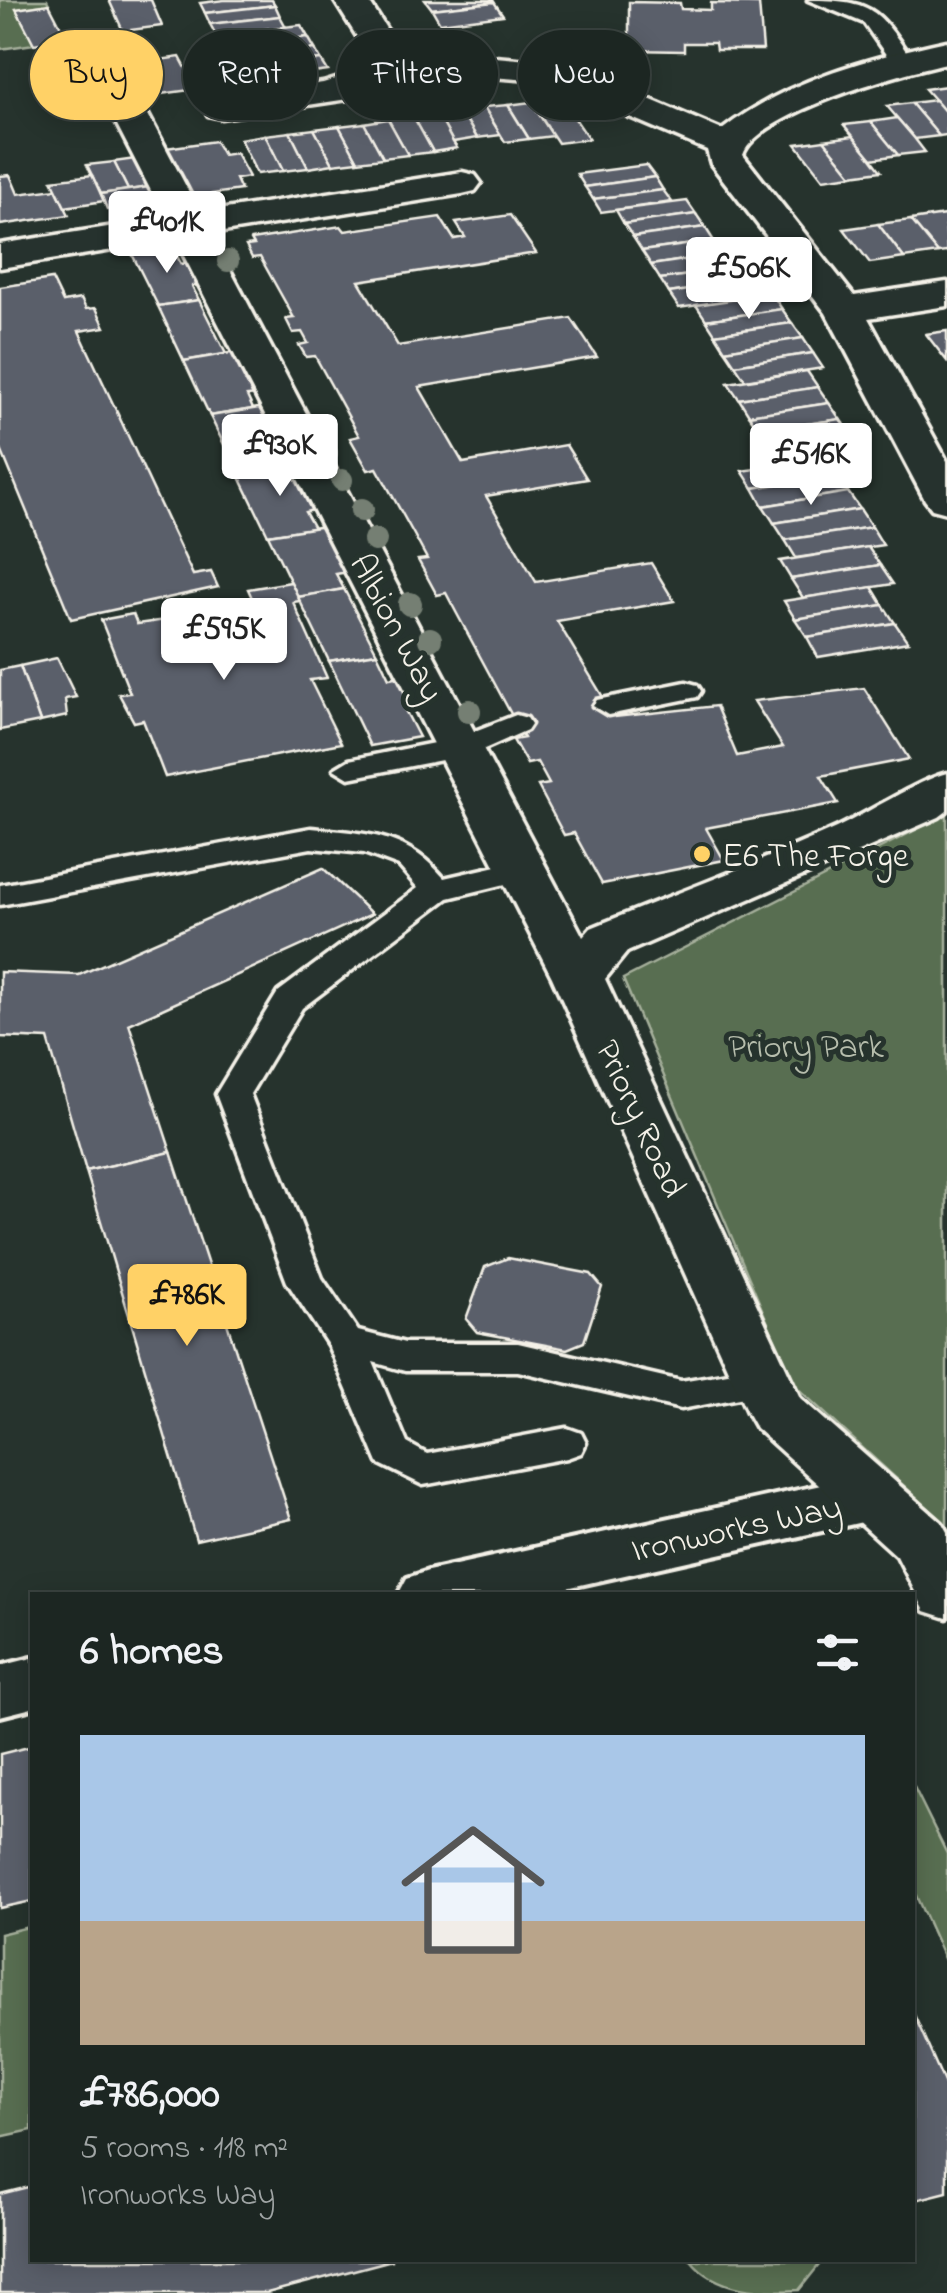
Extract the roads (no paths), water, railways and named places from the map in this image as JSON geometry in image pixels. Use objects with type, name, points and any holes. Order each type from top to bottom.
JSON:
[{"type":"street","points":[[351,0],[369,30]]},
{"type":"street","points":[[947,52],[902,61],[782,108],[726,145],[724,156],[844,310],[947,500]]},
{"type":"street","points":[[498,68],[551,72],[726,145]]},
{"type":"street","name":"Albion Way","points":[[132,120],[578,977]]},
{"type":"street","points":[[0,256],[462,183]]},
{"type":"street","points":[[844,310],[947,294]]},
{"type":"street","points":[[578,977],[609,940],[851,840],[922,806],[947,788]]},
{"type":"street","name":"Priory Road","points":[[578,977],[777,1412],[867,1498],[920,1540],[947,1593]]},
{"type":"street","name":"Ironworks Way","points":[[442,1592],[867,1498]]},
{"type":"street","points":[[0,1691],[30,1684]]},
{"type":"lane","points":[[818,0],[872,18],[902,61]]},
{"type":"lane","points":[[608,706],[686,692]]},
{"type":"lane","points":[[349,769],[516,724]]},
{"type":"lane","points":[[0,895],[311,838],[369,844],[410,859],[437,890]]},
{"type":"lane","points":[[523,870],[437,890],[290,1000],[233,1094],[305,1282],[345,1341],[392,1453],[423,1470],[567,1443]]},
{"type":"lane","points":[[345,1341],[405,1357],[518,1357],[681,1395],[762,1381]]},
{"type":"place","name":"E6 The Forge","points":[[702,854]]},
{"type":"park label","name":"Priory Park","points":[[806,1045]]}]
